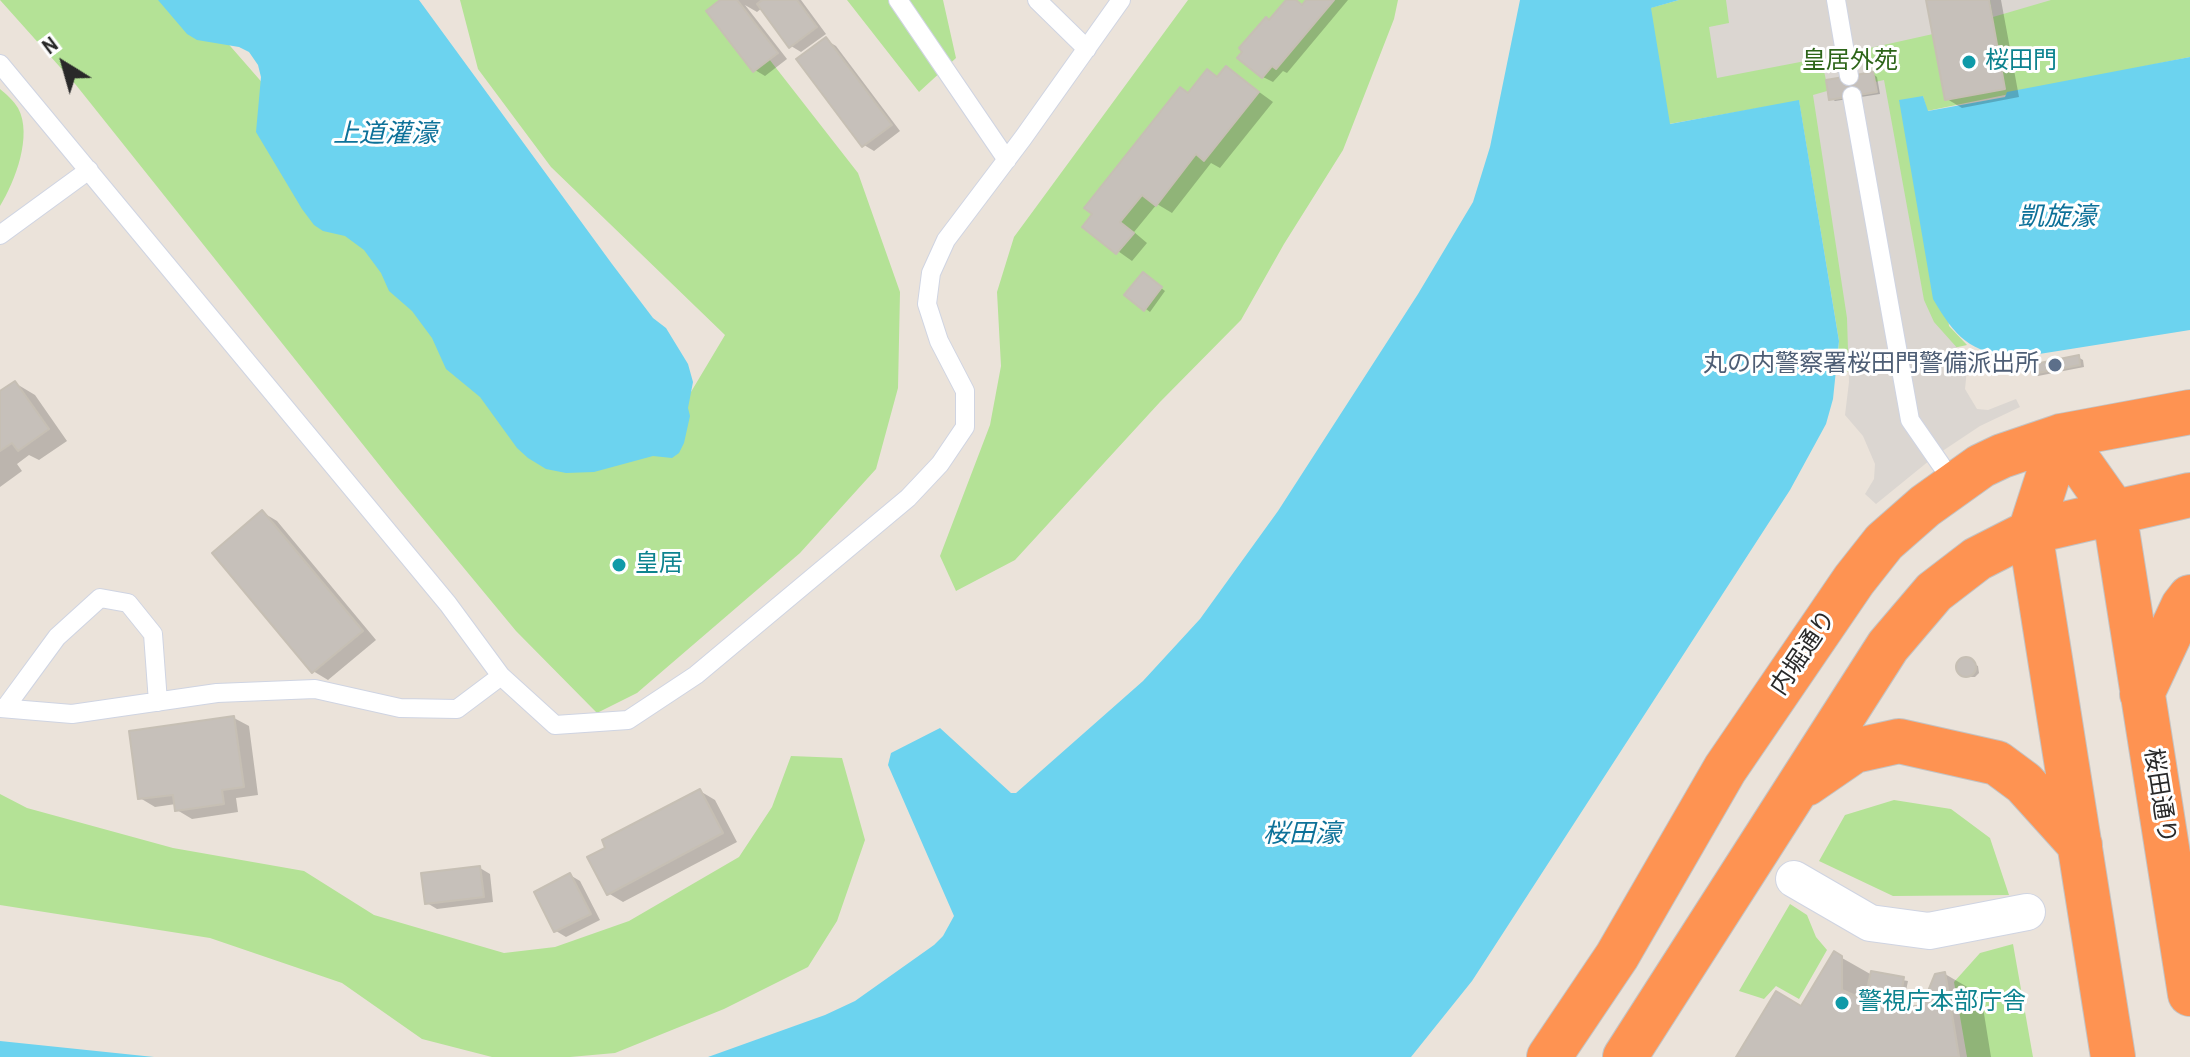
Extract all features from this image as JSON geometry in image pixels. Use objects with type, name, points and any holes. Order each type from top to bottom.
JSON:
[{"type":"highway","name":"内堀通り","points":[[1549,1057],[1617,956],[1725,769],[1854,580],[1884,542],[1910,518],[1955,485],[2002,456],[2061,436],[2190,412]]},
{"type":"highway","points":[[2061,436],[2114,511]]},
{"type":"highway","points":[[2061,436],[2030,532],[2113,1057]]},
{"type":"highway","points":[[1625,1057],[1888,646],[1926,601],[1977,559],[2030,532],[2190,495]]},
{"type":"highway","name":"桜田通り","points":[[2114,511],[2190,994]]},
{"type":"highway","points":[[2142,694],[2190,597]]},
{"type":"highway","points":[[1791,795],[1854,751],[1899,741],[1997,763],[2024,783],[2080,845]]},
{"type":"street","points":[[1794,879],[1870,923],[1929,931],[2027,912]]},
{"type":"lane","points":[[898,0],[1007,160]]},
{"type":"lane","points":[[1037,0],[1087,49]]},
{"type":"lane","points":[[0,64],[448,604],[501,676],[555,725],[628,720],[696,675],[908,498],[940,464],[965,427],[965,391],[939,341],[927,304],[931,273],[946,240],[1121,0]]},
{"type":"lane","points":[[1836,0],[1849,76]]},
{"type":"lane","points":[[1852,96],[1910,420],[1955,485]]},
{"type":"lane","points":[[0,235],[89,170]]},
{"type":"lane","points":[[2,708],[57,637],[100,598],[128,603],[153,634],[158,702]]},
{"type":"lane","points":[[2,708],[72,714],[217,693],[315,689],[400,708],[457,709],[501,676]]},
{"type":"green space","points":[[0,0],[190,0],[314,142],[676,417],[725,335],[551,167],[478,69],[460,0],[723,0],[858,173],[900,292],[898,388],[876,469],[800,553],[637,693],[597,713],[516,631],[396,486],[76,85]]},
{"type":"green space","points":[[847,0],[943,0],[956,58],[919,92]]},
{"type":"green space","points":[[1188,0],[1398,0],[1394,19],[1343,150],[1241,320],[1160,402],[1015,560],[956,591],[940,556],[990,425],[1001,366],[997,292],[1014,237]]},
{"type":"green space","name":"皇居外苑","points":[[1679,0],[2190,0],[2190,57],[1927,111],[1923,96],[1949,326],[1967,345],[1836,374],[1839,341],[1799,101],[1669,124],[1650,8]]},
{"type":"green space","points":[[0,89],[18,108],[24,131],[16,172],[0,206]]},
{"type":"green space","points":[[791,756],[842,758],[865,840],[837,921],[808,967],[724,1009],[615,1053],[570,1057],[492,1057],[422,1039],[342,983],[210,938],[0,905],[0,794],[27,808],[173,848],[304,871],[374,915],[504,953],[555,947],[629,921],[739,857],[772,807]]},
{"type":"green space","points":[[1894,800],[1951,809],[1990,838],[2009,895],[1893,896],[1819,861],[1845,815]]},
{"type":"green space","points":[[1790,904],[1807,915],[1816,937],[1827,950],[1799,999],[1776,986],[1764,999],[1739,991]]},
{"type":"green space","points":[[2013,944],[2033,1057],[1967,1057],[1954,982],[1980,953]]},
{"type":"shaded area","points":[[1726,0],[1926,0],[1933,34],[1870,48],[1873,72],[1826,80],[1821,58],[1717,78],[1709,27],[1729,23]]},
{"type":"shaded area","points":[[1990,0],[2051,0],[1993,17]]},
{"type":"shaded area","points":[[1884,80],[1924,300],[1934,322],[1968,360],[1965,389],[1977,409],[1988,410],[2016,399],[2020,407],[1980,426],[1935,456],[1876,504],[1865,494],[1874,479],[1875,464],[1863,436],[1845,415],[1849,382],[1847,318],[1813,95],[1827,91],[1829,100],[1877,91],[1875,82]]},
{"type":"water","name":"上道灌濠","points":[[158,0],[419,0],[612,264],[653,318],[666,328],[688,364],[693,382],[688,408],[690,416],[679,453],[672,458],[653,456],[594,472],[566,473],[546,469],[528,458],[517,448],[480,397],[446,369],[432,338],[412,311],[389,291],[381,273],[364,250],[345,236],[323,231],[302,209],[256,132],[261,77],[258,65],[249,52],[239,47],[197,40],[187,34]]},
{"type":"water","name":"桜田濠","points":[[1520,0],[1679,0],[1651,8],[1670,124],[1799,100],[1839,341],[1833,399],[1826,424],[1790,490],[1472,981],[1411,1057],[708,1057],[825,1015],[855,1001],[943,936],[954,916],[888,765],[891,753],[940,728],[1011,793],[1016,793],[1143,681],[1200,619],[1278,511],[1418,294],[1473,202],[1490,147]]},
{"type":"water","name":"凱旋濠","points":[[2190,57],[2190,330],[2014,358],[1975,347],[1965,340],[1949,324],[1933,299],[1899,100],[1923,96],[1928,111],[2005,97],[2007,92]]},
{"type":"water","points":[[0,1041],[154,1057],[0,1057]]},
{"type":"building","points":[[720,0],[737,0],[778,53],[753,72],[706,11]]},
{"type":"building","points":[[762,0],[797,0],[817,27],[789,48],[757,4]]},
{"type":"building","points":[[1286,0],[1296,0],[1302,5],[1306,0],[1334,0],[1276,69],[1272,66],[1262,78],[1237,58],[1242,52],[1239,48]]},
{"type":"building","name":"桜田門","points":[[1926,0],[1989,0],[2005,89],[1945,100]]},
{"type":"building","points":[[826,37],[892,125],[862,147],[796,59]]},
{"type":"building","points":[[1226,66],[1259,92],[1204,161],[1196,154],[1156,206],[1142,195],[1120,222],[1134,233],[1116,254],[1082,227],[1092,214],[1084,208],[1180,87],[1188,93],[1207,69],[1217,77]]},
{"type":"building","points":[[1873,72],[1877,92],[1829,100],[1826,80]]},
{"type":"building","points":[[1143,272],[1162,287],[1144,311],[1124,295]]},
{"type":"building","name":"丸の内警察署桜田門警備派出所","points":[[2079,355],[2080,365],[2032,374],[2030,365]]},
{"type":"building","points":[[15,381],[49,429],[18,451],[12,443],[0,451],[0,391]]},
{"type":"building","points":[[262,510],[363,631],[312,673],[212,553]]},
{"type":"building","points":[[1966,657],[1973,660],[1976,667],[1973,674],[1966,677],[1959,674],[1956,667],[1959,660]]},
{"type":"building","points":[[234,716],[244,787],[222,790],[224,804],[175,811],[173,795],[138,799],[129,731]]},
{"type":"building","points":[[700,789],[723,833],[607,895],[587,857],[605,848],[602,840]]},
{"type":"building","points":[[480,866],[484,897],[425,904],[421,873]]},
{"type":"building","points":[[570,873],[591,914],[554,932],[534,892]]},
{"type":"building","name":"警視庁本部庁舎","points":[[1834,951],[1842,956],[1842,990],[1865,1000],[1899,1006],[1922,1006],[1935,974],[1945,972],[1959,1057],[1736,1057],[1776,991],[1801,1006]]},
{"type":"building","points":[[1871,971],[1904,977],[1899,1006],[1865,1000]]},
{"type":"place","name":"桜田門","points":[[1969,62]]},
{"type":"place","name":"丸の内警察署桜田門警備派出所","points":[[2055,365]]},
{"type":"place","name":"皇居","points":[[619,565]]},
{"type":"place","name":"警視庁本部庁舎","points":[[1842,1003]]}]
